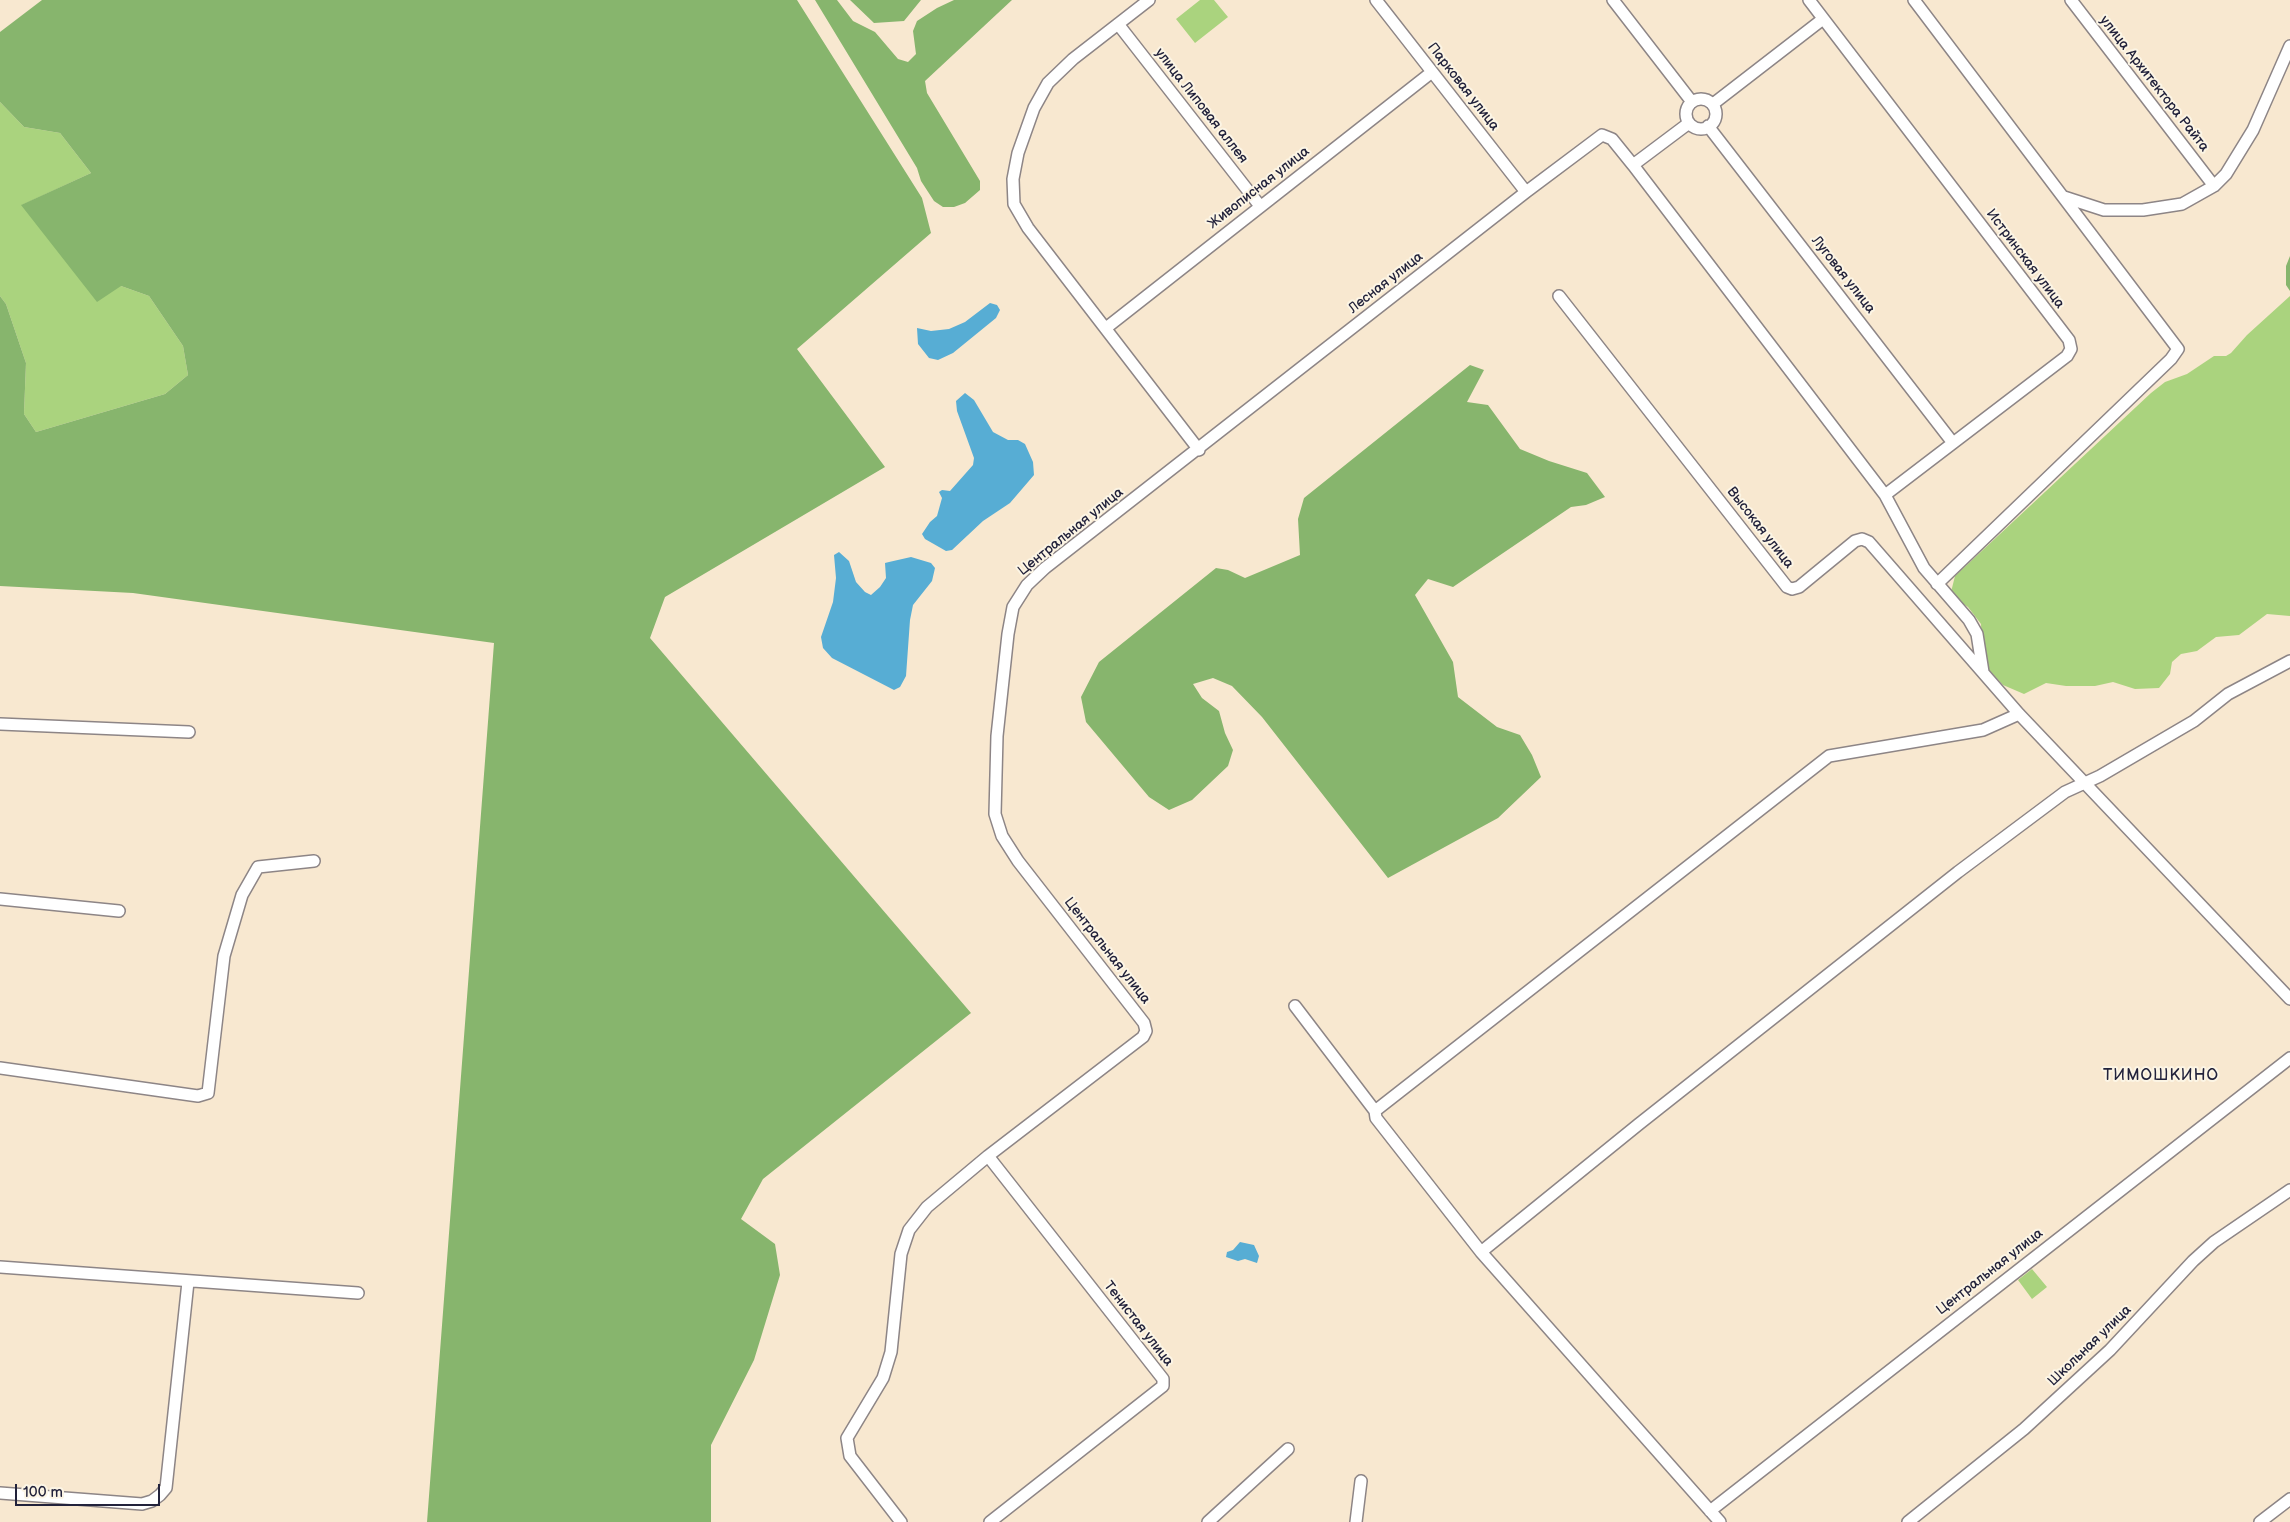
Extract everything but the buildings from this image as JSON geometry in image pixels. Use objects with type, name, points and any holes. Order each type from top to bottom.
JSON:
[{"type":"street","points":[[1149,0],[1073,59],[1048,84],[1034,108],[1018,153],[1013,179],[1014,204],[1028,228],[1199,450]]},
{"type":"street","name":"Парковая улица","points":[[1376,0],[1526,192]]},
{"type":"street","points":[[1613,0],[1692,102]]},
{"type":"street","name":"Истринская улица","points":[[1809,0],[2069,340],[2071,349],[2067,356],[1885,495]]},
{"type":"street","points":[[1914,0],[2178,349],[2172,359],[1937,584]]},
{"type":"street","name":"улица Архитектора Райта","points":[[2070,0],[2214,186]]},
{"type":"street","points":[[1712,104],[1823,19]]},
{"type":"street","name":"улица Липовая аллея","points":[[1118,24],[1260,206]]},
{"type":"street","points":[[2064,197],[2104,210],[2143,210],[2182,204],[2214,186],[2226,174],[2253,130],[2290,46]]},
{"type":"street","name":"Живописная улица","points":[[1106,328],[1432,72]]},
{"type":"street","points":[[1699,99],[1706,100],[1712,104],[1716,112],[1714,120],[1708,126],[1702,128],[1689,123],[1686,116],[1687,108],[1692,102],[1699,99]]},
{"type":"street","points":[[1689,123],[1634,165],[1885,495],[1910,544],[1937,584],[1969,620],[1977,634],[1983,672],[2019,714],[2290,999]]},
{"type":"street","name":"Луговая улица","points":[[1708,126],[1953,443]]},
{"type":"street","name":"Лесная улица","points":[[1199,450],[1526,192],[1602,135],[1612,138],[1634,165]]},
{"type":"street","name":"Высокая улица","points":[[1559,296],[1787,587],[1792,589],[1799,587],[1855,541],[1862,539],[1869,542],[1983,672]]},
{"type":"street","name":"Центральная улица","points":[[901,1522],[850,1456],[847,1438],[882,1378],[891,1352],[901,1254],[909,1230],[928,1207],[988,1156],[1142,1037],[1146,1031],[1144,1023],[1018,861],[1002,836],[995,814],[997,736],[1008,634],[1013,607],[1027,585],[1045,568],[1199,450]]},
{"type":"street","points":[[1482,1252],[1639,1124],[1958,872],[2065,792],[2100,776],[2194,721],[2235,690],[2290,662]]},
{"type":"street","points":[[1375,1111],[1830,756],[1983,730],[2019,714]]},
{"type":"street","points":[[0,724],[189,732]]},
{"type":"street","points":[[0,1068],[198,1096],[208,1093],[224,956],[242,895],[258,867],[314,861]]},
{"type":"street","points":[[0,899],[118,911]]},
{"type":"street","points":[[1295,1006],[1375,1111],[1376,1118],[1482,1252],[1720,1522]]},
{"type":"street","name":"Центральная улица","points":[[1710,1510],[2290,1058]]},
{"type":"street","name":"Тенистая улица","points":[[988,1156],[1162,1379],[1163,1386],[990,1522]]},
{"type":"street","name":"Школьная улица","points":[[1908,1522],[2031,1423],[2110,1350],[2193,1261],[2214,1242],[2290,1190]]},
{"type":"street","points":[[0,1267],[358,1293]]},
{"type":"street","points":[[0,1493],[142,1504],[152,1501],[160,1495],[166,1488],[188,1282]]},
{"type":"street","points":[[1208,1522],[1288,1449]]},
{"type":"street","points":[[1356,1522],[1361,1481]]},
{"type":"street","points":[[2260,1522],[2290,1499]]},
{"type":"green space","points":[[42,0],[797,0],[922,198],[931,233],[797,349],[885,467],[665,597],[650,638],[971,1013],[763,1179],[741,1219],[775,1244],[780,1275],[754,1360],[711,1445],[711,1522],[427,1522],[494,643],[133,593],[0,586],[0,296],[6,304],[26,363],[24,414],[36,432],[165,394],[188,375],[183,346],[149,296],[121,286],[97,302],[21,205],[91,173],[60,133],[24,127],[0,102],[0,32]]},
{"type":"green space","points":[[815,0],[837,0],[853,21],[875,32],[898,59],[908,62],[916,54],[913,31],[917,21],[937,8],[954,0],[1012,0],[925,81],[927,93],[980,181],[980,190],[965,203],[954,207],[943,207],[934,201],[921,181],[917,168]]},
{"type":"green space","points":[[850,0],[921,0],[904,21],[874,23]]},
{"type":"green space","points":[[1200,0],[1214,0],[1228,17],[1195,43],[1176,19]]},
{"type":"green space","points":[[0,102],[24,127],[60,133],[91,173],[22,205],[121,286],[149,296],[183,346],[188,375],[165,394],[36,432],[24,414],[26,363],[6,304],[0,296]]},
{"type":"green space","points":[[2290,256],[2290,291],[2286,285],[2286,266]]},
{"type":"green space","points":[[2290,296],[2290,616],[2267,614],[2239,635],[2216,637],[2197,651],[2181,654],[2172,662],[2170,674],[2159,688],[2135,689],[2113,682],[2095,686],[2066,686],[2046,683],[2024,694],[2003,685],[1988,669],[1982,653],[1981,624],[1968,607],[1954,598],[1951,592],[1955,576],[2151,393],[2165,382],[2187,374],[2214,356],[2226,356],[2231,353],[2247,335]]},
{"type":"green space","points":[[1470,365],[1484,370],[1467,402],[1488,405],[1520,449],[1549,461],[1587,473],[1605,497],[1586,505],[1571,507],[1453,587],[1428,579],[1415,595],[1453,662],[1458,697],[1497,727],[1520,735],[1532,755],[1541,777],[1498,818],[1388,878],[1262,717],[1232,686],[1213,678],[1193,684],[1202,698],[1219,711],[1225,733],[1233,750],[1228,766],[1192,800],[1169,810],[1149,797],[1086,722],[1081,697],[1099,662],[1216,568],[1228,570],[1245,578],[1300,555],[1298,519],[1304,498]]},
{"type":"green space","points":[[2032,1269],[2047,1287],[2032,1299],[2018,1280]]},
{"type":"water","points":[[990,303],[997,305],[1000,310],[996,318],[953,353],[938,360],[929,358],[918,344],[917,328],[931,331],[949,329],[965,322]]},
{"type":"water","points":[[965,393],[974,400],[993,432],[1008,440],[1018,440],[1025,444],[1033,462],[1034,475],[1010,503],[983,521],[952,550],[946,551],[925,539],[922,534],[930,522],[937,516],[942,498],[939,492],[942,490],[950,491],[973,465],[974,458],[957,411],[956,401]]},
{"type":"water","points":[[839,552],[849,561],[856,582],[865,592],[871,595],[886,578],[885,563],[911,557],[931,563],[935,568],[932,581],[913,605],[910,620],[906,676],[900,687],[894,690],[832,658],[823,648],[821,637],[833,602],[836,578],[834,555]]},
{"type":"water","points":[[1240,1242],[1254,1245],[1259,1256],[1257,1263],[1245,1259],[1238,1261],[1226,1257],[1227,1252],[1233,1250]]},
{"type":"district","name":"ТИМОШКИНО","points":[[2161,1076]]}]
